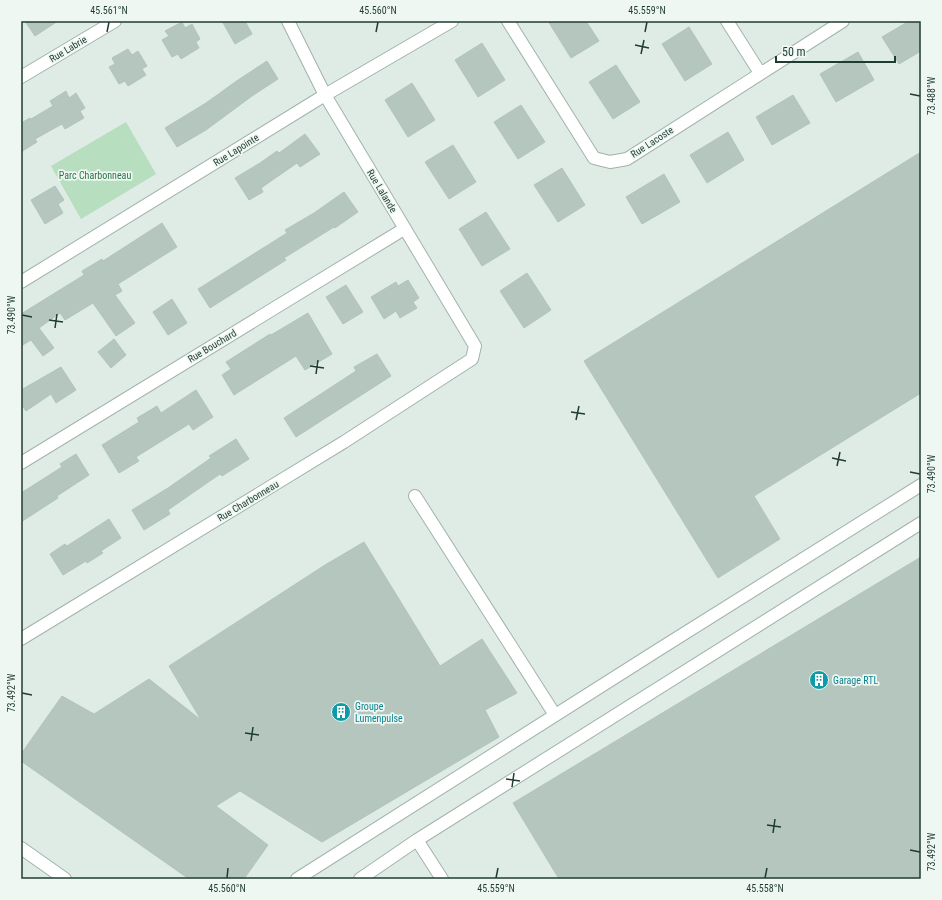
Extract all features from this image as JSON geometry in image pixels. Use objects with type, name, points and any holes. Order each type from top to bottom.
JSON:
[{"type":"street","name":"Rue Labrie","points":[[21,77],[115,21]]},
{"type":"street","name":"Rue Lalande","points":[[288,21],[325,95],[475,346],[472,359]]},
{"type":"street","name":"Rue Lapointe","points":[[21,282],[325,95],[452,21]]},
{"type":"street","name":"Rue Lacoste","points":[[508,21],[594,158],[610,162],[627,159],[843,21]]},
{"type":"street","points":[[727,21],[760,73]]},
{"type":"street","name":"Rue Bouchard","points":[[21,463],[404,229]]},
{"type":"street","name":"Rue Charbonneau","points":[[21,639],[344,442],[472,359]]},
{"type":"street","points":[[297,879],[921,485]]},
{"type":"street","points":[[415,496],[555,715]]},
{"type":"street","points":[[360,879],[417,840],[921,523]]},
{"type":"street","points":[[417,840],[442,879]]},
{"type":"street","points":[[21,848],[65,879]]},
{"type":"green space","name":"Parc Charbonneau","points":[[126,122],[156,174],[81,219],[51,166]]},
{"type":"building","points":[[25,21],[58,21],[35,36]]},
{"type":"building","points":[[222,21],[245,21],[252,34],[235,44]]},
{"type":"building","points":[[548,21],[586,21],[599,41],[571,58]]},
{"type":"building","points":[[909,21],[921,21],[921,51],[899,64],[882,37]]},
{"type":"building","points":[[182,22],[185,28],[192,24],[200,39],[196,42],[199,48],[181,59],[178,54],[172,57],[162,40],[169,36],[165,31]]},
{"type":"building","points":[[689,27],[712,64],[685,81],[662,44]]},
{"type":"building","points":[[482,43],[505,80],[478,97],[455,60]]},
{"type":"building","points":[[128,49],[132,55],[138,51],[147,66],[142,69],[146,75],[128,86],[125,81],[119,84],[109,67],[115,64],[112,58]]},
{"type":"building","points":[[858,52],[874,80],[836,102],[820,74]]},
{"type":"building","points":[[267,61],[278,79],[206,130],[177,147],[165,128],[206,103]]},
{"type":"building","points":[[616,65],[640,102],[613,119],[589,82]]},
{"type":"building","points":[[412,83],[435,120],[408,137],[385,100]]},
{"type":"building","points":[[66,91],[69,98],[76,93],[85,108],[80,111],[84,118],[65,129],[62,124],[35,139],[37,142],[21,152],[21,123],[53,106],[50,101]]},
{"type":"building","points":[[793,95],[810,123],[772,145],[756,117]]},
{"type":"building","points":[[521,105],[545,142],[518,159],[494,122]]},
{"type":"building","points":[[728,132],[744,160],[707,183],[690,155]]},
{"type":"building","points":[[305,134],[320,154],[300,167],[297,163],[261,188],[263,192],[249,200],[235,178],[277,151],[279,153]]},
{"type":"building","points":[[453,145],[476,182],[449,199],[425,162]]},
{"type":"building","points":[[921,152],[921,393],[754,496],[780,539],[718,578],[584,361]]},
{"type":"building","points":[[562,168],[585,205],[558,222],[534,185]]},
{"type":"building","points":[[664,174],[680,202],[642,224],[626,197]]},
{"type":"building","points":[[55,186],[64,200],[58,204],[63,213],[45,224],[31,200]]},
{"type":"building","points":[[344,192],[358,212],[335,228],[334,227],[284,258],[286,260],[210,308],[198,289],[287,233],[285,230],[314,213]]},
{"type":"building","points":[[486,212],[510,249],[482,266],[459,229]]},
{"type":"building","points":[[162,223],[177,247],[118,284],[122,291],[115,295],[135,323],[116,336],[93,303],[65,320],[60,313],[39,328],[54,348],[43,356],[31,340],[21,346],[21,314],[84,275],[82,271],[102,259],[103,261]]},
{"type":"building","points":[[527,273],[551,310],[524,328],[500,291]]},
{"type":"building","points":[[408,280],[419,298],[413,302],[417,308],[400,318],[396,311],[384,319],[371,297],[396,282],[398,286]]},
{"type":"building","points":[[346,285],[363,312],[343,324],[326,297]]},
{"type":"building","points":[[172,299],[187,323],[168,335],[153,312]]},
{"type":"building","points":[[308,313],[332,354],[305,370],[296,356],[234,395],[222,375],[231,369],[226,362],[270,334],[271,335]]},
{"type":"building","points":[[114,339],[126,355],[111,368],[98,352]]},
{"type":"building","points":[[377,354],[391,376],[296,437],[284,418],[356,371],[354,367]]},
{"type":"building","points":[[61,367],[76,390],[56,403],[51,394],[26,411],[21,404],[21,390]]},
{"type":"building","points":[[196,390],[213,417],[193,430],[189,424],[136,457],[139,461],[119,473],[102,445],[139,422],[137,418],[157,406],[161,413]]},
{"type":"building","points":[[236,439],[249,459],[222,476],[220,474],[168,510],[170,514],[144,530],[132,510],[168,488],[211,458],[209,456]]},
{"type":"building","points":[[76,454],[89,475],[57,496],[58,498],[21,522],[21,493],[62,467],[60,464]]},
{"type":"building","points":[[109,519],[121,538],[101,551],[103,553],[63,575],[50,554],[65,544],[67,546]]},
{"type":"building","name":"Groupe Lumenpulse","points":[[364,542],[440,666],[482,639],[517,693],[485,710],[499,737],[322,842],[240,791],[216,806],[268,845],[244,879],[189,879],[21,761],[21,754],[62,696],[94,714],[149,679],[201,720],[169,666],[325,565]]},
{"type":"building","name":"Garage RTL","points":[[921,557],[921,879],[559,879],[513,803]]},
{"type":"place","name":"Garage RTL","points":[[819,680]]},
{"type":"place","name":"Groupe Lumenpulse","points":[[341,712]]}]
